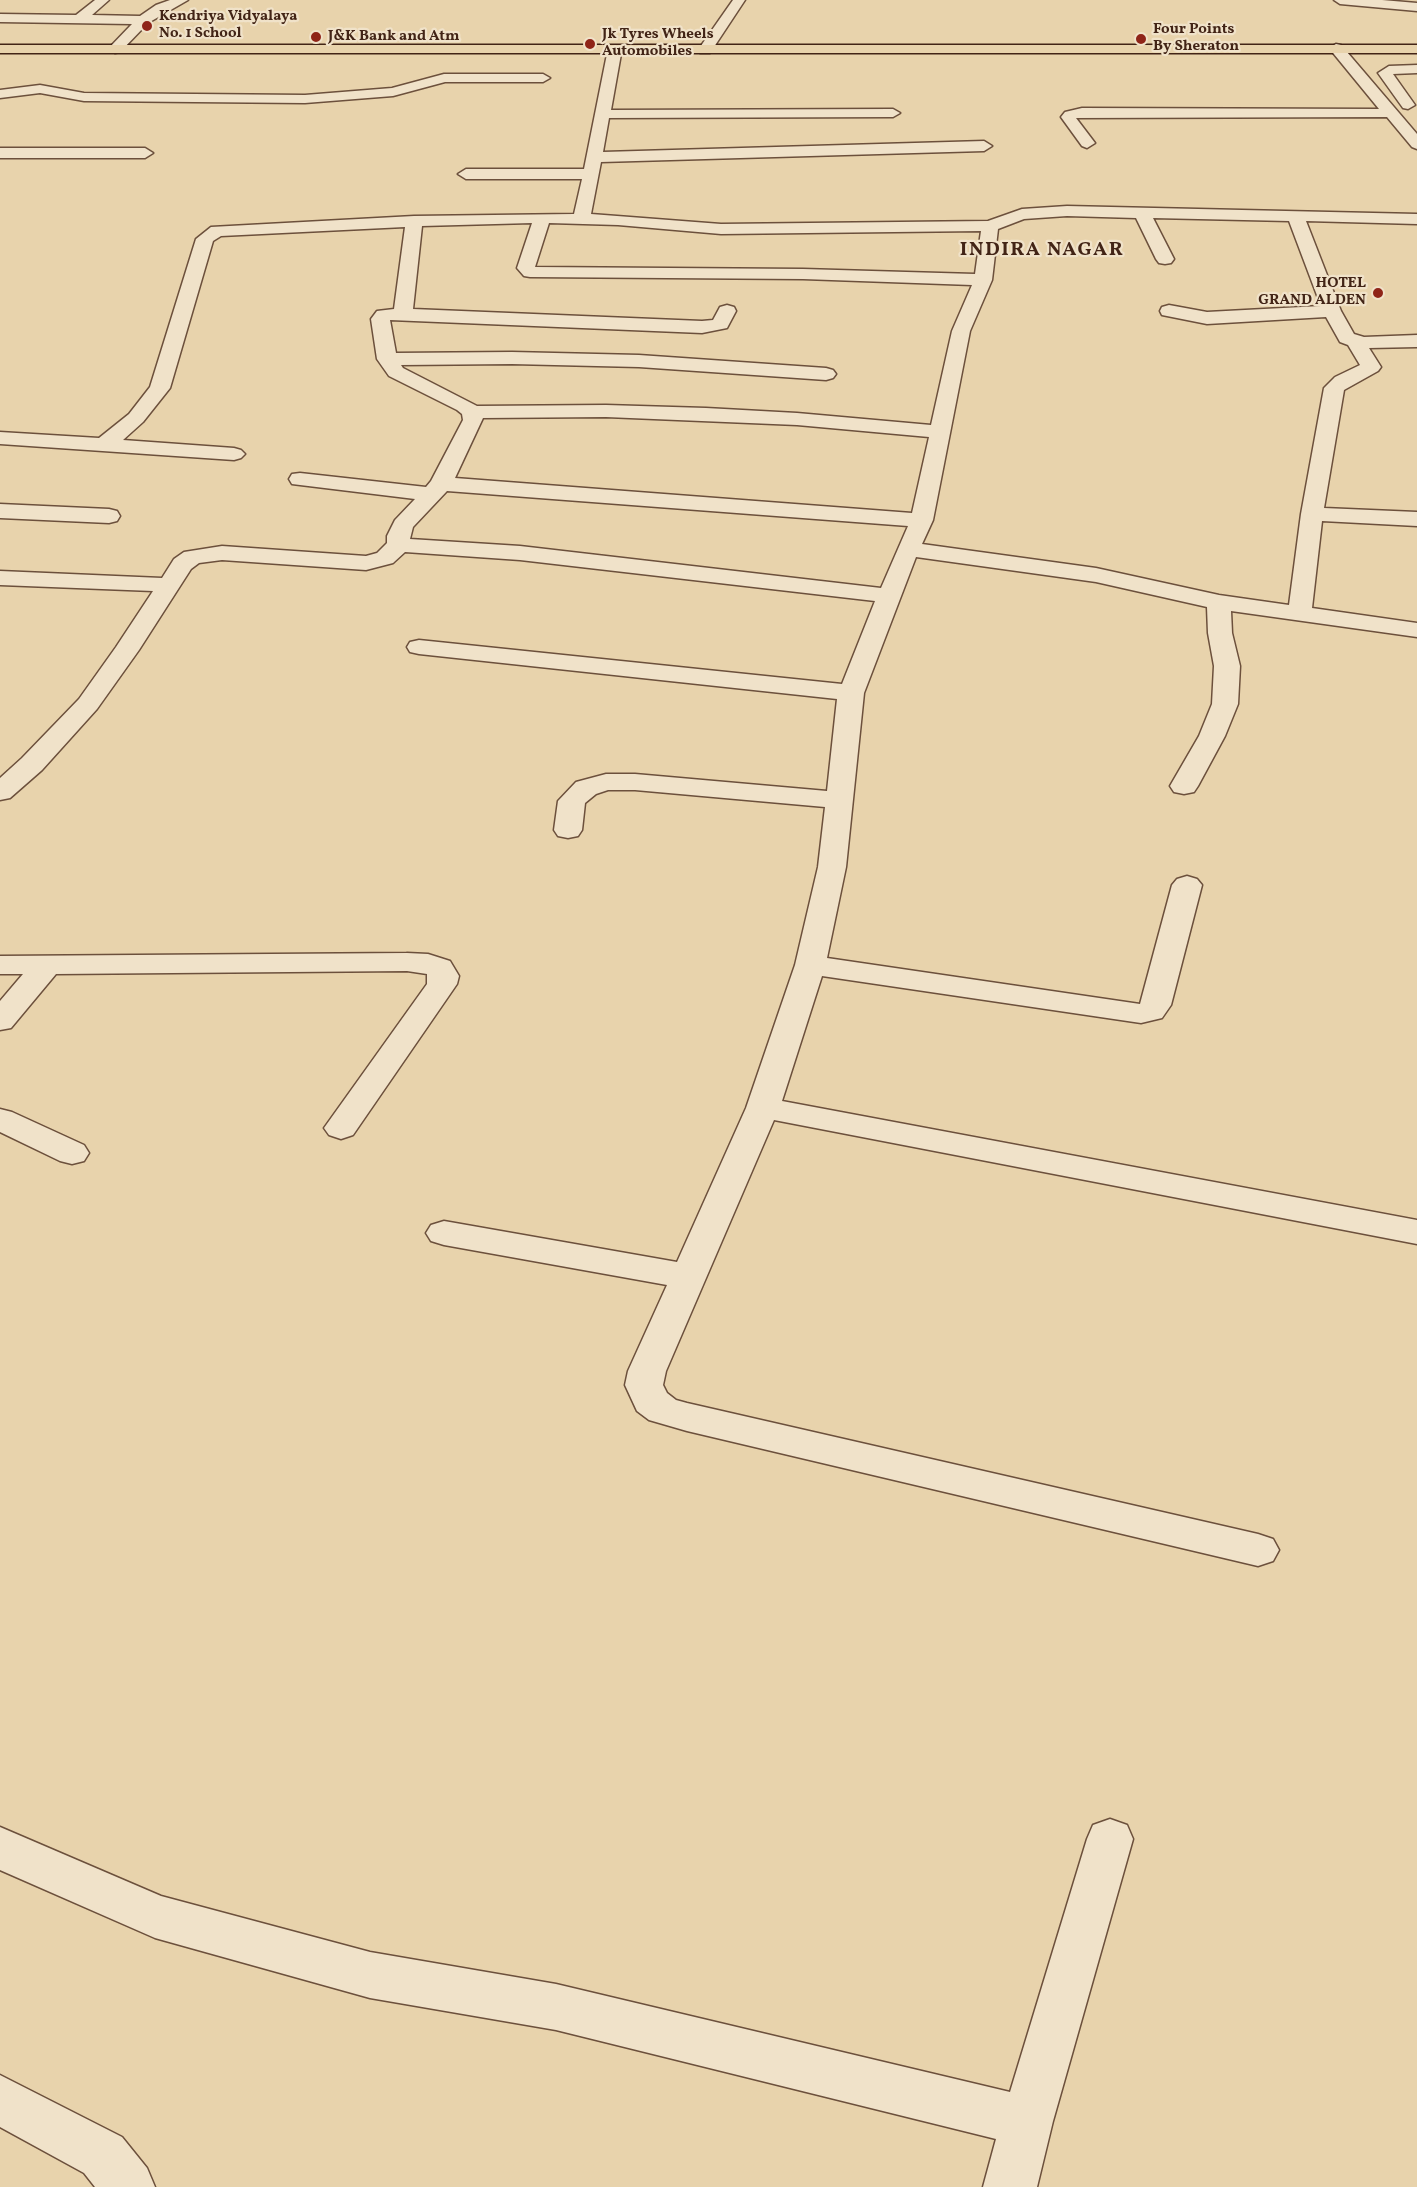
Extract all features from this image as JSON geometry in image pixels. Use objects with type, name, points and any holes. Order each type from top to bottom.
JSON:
[{"type":"highway","points":[[0,55],[1337,49]]},
{"type":"highway","points":[[0,50],[1417,49]]},
{"type":"street","points":[[79,19],[103,0]]},
{"type":"street","points":[[115,49],[143,20],[161,8],[182,0]]},
{"type":"street","points":[[705,50],[739,0]]},
{"type":"street","points":[[1340,0],[1417,7]]},
{"type":"street","points":[[0,18],[143,20]]},
{"type":"street","points":[[1337,49],[1385,109],[1417,144]]},
{"type":"street","points":[[582,218],[614,54]]},
{"type":"street","points":[[1413,105],[1385,73],[1389,70],[1417,69]]},
{"type":"street","points":[[0,94],[40,89],[84,97],[305,99],[393,92],[444,78],[543,78]]},
{"type":"street","points":[[1087,143],[1068,117],[1070,115],[1082,112],[1385,109],[1413,105]]},
{"type":"street","points":[[602,114],[893,113]]},
{"type":"street","points":[[594,157],[984,146]]},
{"type":"street","points":[[0,153],[145,153]]},
{"type":"street","points":[[466,174],[591,174]]},
{"type":"street","points":[[103,446],[136,418],[160,388],[205,239],[210,234],[235,228],[542,218],[582,218],[721,229],[990,226],[1022,214],[1042,212],[1417,219]]},
{"type":"street","points":[[1142,213],[1165,259]]},
{"type":"street","points":[[1296,217],[1332,311],[1347,338],[1356,342],[1417,341]]},
{"type":"street","points":[[542,218],[526,268],[530,272],[814,274],[983,280]]},
{"type":"street","points":[[403,314],[414,221]]},
{"type":"street","points":[[990,226],[983,280],[961,331],[922,520],[908,549],[851,693],[832,867],[810,965],[763,1108],[647,1371],[644,1385],[651,1401],[663,1410],[687,1417],[1258,1550]]},
{"type":"street","points":[[726,311],[720,324],[702,327],[403,314],[381,317],[387,359],[396,372],[472,412],[606,411],[706,414],[797,419],[940,432]]},
{"type":"street","points":[[1170,311],[1207,318],[1332,311]]},
{"type":"street","points":[[1300,612],[1312,514],[1334,388],[1342,381],[1371,367],[1356,342]]},
{"type":"street","points":[[387,359],[501,358],[639,361],[826,374]]},
{"type":"street","points":[[0,792],[32,764],[88,704],[182,564],[192,557],[207,554],[366,562],[385,558],[392,554],[399,545],[398,536],[403,525],[437,489],[473,420],[472,412]]},
{"type":"street","points":[[0,438],[234,454]]},
{"type":"street","points":[[300,479],[922,520]]},
{"type":"street","points":[[0,511],[109,516]]},
{"type":"street","points":[[1312,514],[1417,519]]},
{"type":"street","points":[[399,545],[520,553],[890,596]]},
{"type":"street","points":[[908,549],[1028,564],[1096,575],[1219,602],[1417,630]]},
{"type":"street","points":[[0,578],[168,585]]},
{"type":"street","points":[[1184,786],[1212,736],[1225,704],[1227,666],[1220,633],[1219,602]]},
{"type":"street","points":[[419,647],[851,693]]},
{"type":"street","points":[[0,763],[32,764]]},
{"type":"street","points":[[568,830],[572,801],[586,788],[606,782],[635,782],[839,800]]},
{"type":"street","points":[[810,965],[1142,1014],[1151,1011],[1155,1005],[1187,885]]},
{"type":"street","points":[[0,965],[407,962],[428,963],[439,968],[444,976],[442,984],[341,1128]]},
{"type":"street","points":[[0,1021],[46,966]]},
{"type":"street","points":[[763,1108],[1417,1232]]},
{"type":"street","points":[[0,1119],[72,1153]]},
{"type":"street","points":[[444,1233],[689,1277]]},
{"type":"street","points":[[1010,2187],[1027,2121],[1110,1839]]},
{"type":"street","points":[[0,1848],[155,1916],[370,1975],[556,2007],[1027,2121]]},
{"type":"street","points":[[0,2100],[103,2155],[128,2187]]},
{"type":"place","name":"Kendriya Vidyalaya No. 1 School","points":[[147,26]]},
{"type":"place","name":"J&K Bank and Atm","points":[[316,37]]},
{"type":"place","name":"Four Points By Sheraton","points":[[1141,39]]},
{"type":"place","name":"Jk Tyres Wheels Automobiles","points":[[590,44]]},
{"type":"place","name":"HOTEL GRAND ALDEN","points":[[1378,293]]},
{"type":"district","name":"INDIRA NAGAR","points":[[1042,251]]}]
